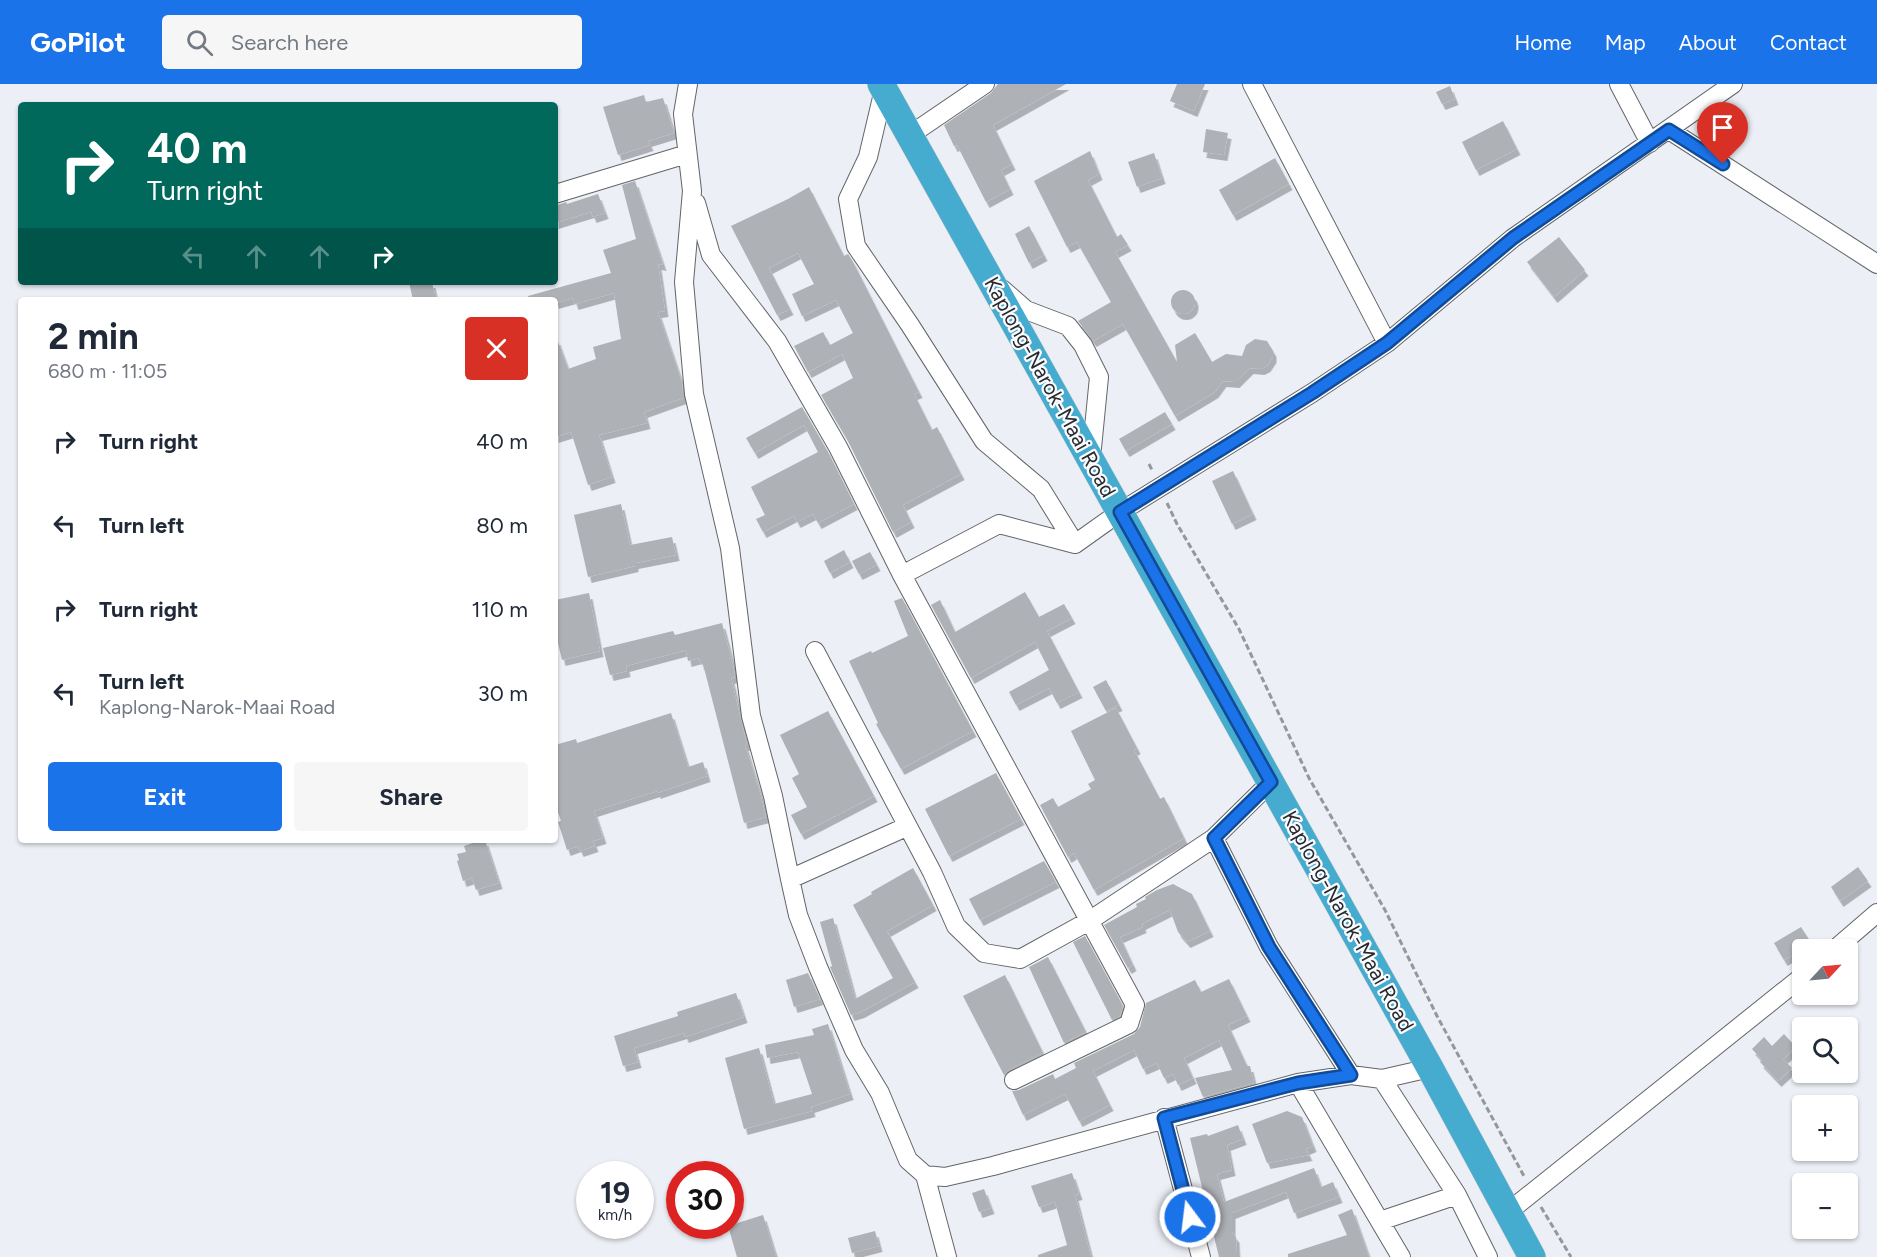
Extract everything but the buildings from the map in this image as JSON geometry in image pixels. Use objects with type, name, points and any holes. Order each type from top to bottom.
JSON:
[{"type":"highway","name":"Kaplong-Narok-Maai Road","points":[[882,86],[1430,1068],[1532,1257]]},
{"type":"street","points":[[688,84],[683,114],[687,154],[693,191],[711,255],[777,341],[838,447],[902,575],[1135,1005],[1129,1023],[1014,1080]]},
{"type":"street","points":[[1252,84],[1387,343]]},
{"type":"street","points":[[1619,84],[1650,143]]},
{"type":"street","points":[[1075,544],[1120,512],[1312,393],[1387,343],[1513,238],[1733,84]]},
{"type":"street","points":[[910,135],[980,85]]},
{"type":"street","points":[[882,86],[868,157],[848,199],[856,246],[984,441],[1041,489],[1075,544]]},
{"type":"street","points":[[1669,130],[1877,264]]},
{"type":"street","points":[[558,193],[687,154]]},
{"type":"street","points":[[693,191],[684,282],[694,394],[730,548],[751,716],[773,796],[798,915],[854,1050],[880,1093],[908,1160],[925,1175],[947,1257]]},
{"type":"street","points":[[991,281],[1026,310],[1068,326],[1083,345],[1099,377],[1091,459]]},
{"type":"street","points":[[902,575],[999,524],[1075,544]]},
{"type":"street","points":[[815,651],[906,827],[932,872],[956,926],[984,953],[1020,959],[1089,921],[1214,838],[1271,782]]},
{"type":"street","points":[[790,879],[906,827]]},
{"type":"street","points":[[1214,838],[1269,947],[1351,1075]]},
{"type":"street","points":[[1847,939],[1877,913]]},
{"type":"street","points":[[1508,1212],[1792,985]]},
{"type":"street","points":[[925,1175],[945,1177],[1298,1083],[1351,1075],[1382,1079],[1430,1068]]},
{"type":"street","points":[[1382,1079],[1457,1195],[1488,1257]]},
{"type":"street","points":[[1298,1083],[1401,1257]]},
{"type":"street","points":[[1164,1118],[1200,1257]]},
{"type":"street","points":[[1380,1221],[1457,1195]]},
{"type":"path","points":[[1149,464],[1154,474]]},
{"type":"path","points":[[1163,494],[1239,629],[1309,778],[1385,910],[1437,1016],[1532,1191],[1571,1257]]},
{"type":"route","points":[[1190,1217],[1164,1118],[1298,1083],[1351,1075],[1269,947],[1214,838],[1271,782],[1120,512],[1312,393],[1387,343],[1513,238],[1669,130],[1723,164]]}]
